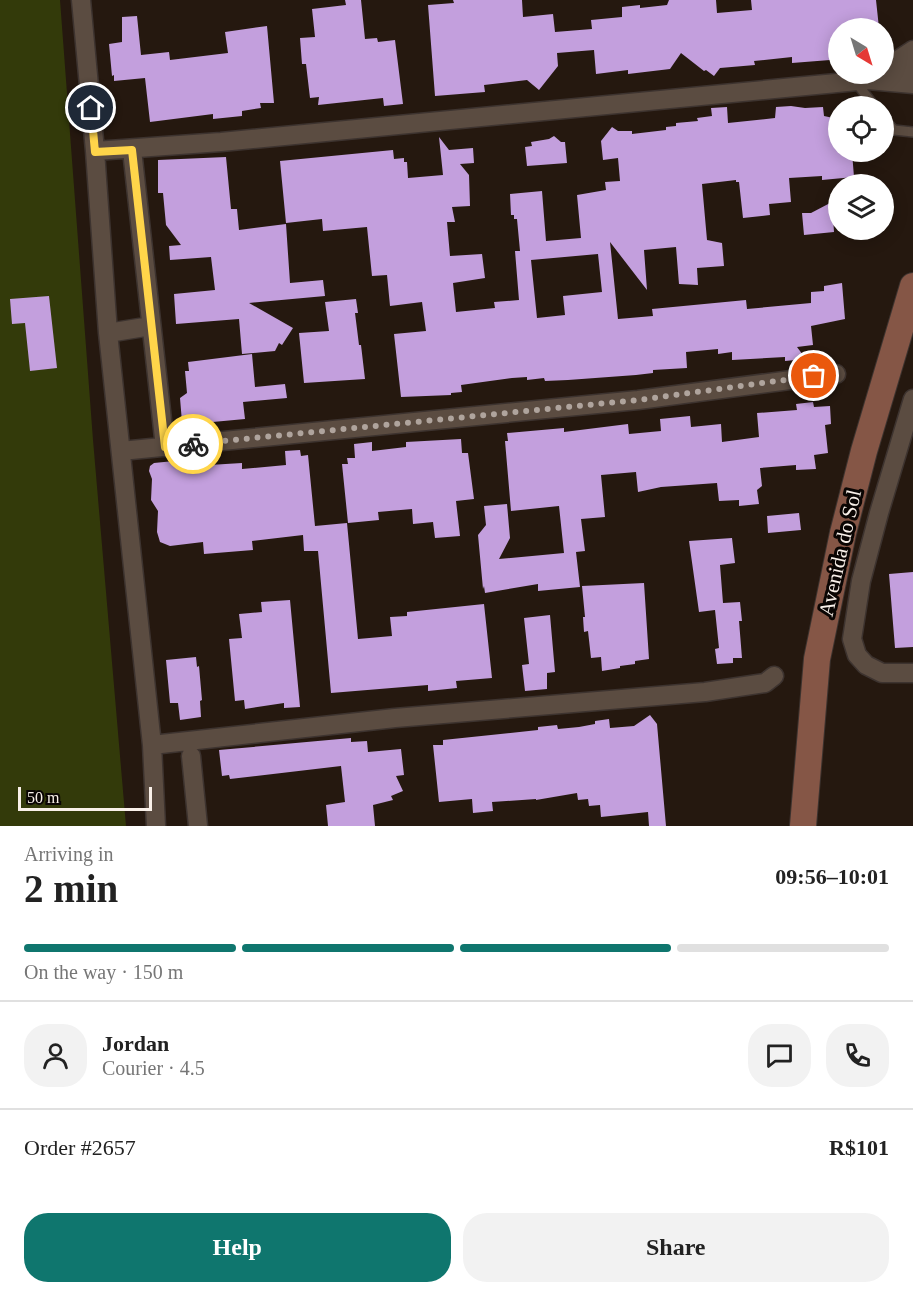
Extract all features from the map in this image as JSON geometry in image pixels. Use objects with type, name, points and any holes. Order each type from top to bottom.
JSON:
[{"type":"street","points":[[81,0],[108,333],[152,746],[156,826]]},
{"type":"street","points":[[894,62],[913,50]]},
{"type":"street","points":[[894,72],[913,69]]},
{"type":"street","points":[[95,152],[828,80]]},
{"type":"street","points":[[894,80],[913,84]]},
{"type":"street","points":[[132,150],[165,447]]},
{"type":"street","name":"Avenida do Sol","points":[[803,826],[817,659],[843,533],[864,451],[913,286]]},
{"type":"street","points":[[108,333],[151,326]]},
{"type":"street","points":[[121,451],[638,400],[836,374]]},
{"type":"street","points":[[913,399],[861,581],[852,639],[857,655],[874,669],[882,673],[913,673]]},
{"type":"street","points":[[152,746],[395,718],[705,692],[765,683],[774,676]]},
{"type":"street","points":[[191,756],[198,826]]},
{"type":"lane","points":[[894,130],[913,132]]},
{"type":"green space","points":[[0,0],[60,0],[93,440],[126,826],[0,826]]},
{"type":"building","points":[[345,0],[361,0],[365,39],[377,38],[378,42],[395,40],[403,104],[384,106],[383,98],[318,105],[319,97],[310,98],[306,64],[302,64],[300,38],[315,37],[312,9],[346,5]]},
{"type":"building","points":[[453,0],[522,0],[523,17],[553,14],[555,32],[592,29],[591,20],[622,17],[622,7],[667,5],[669,0],[716,0],[717,13],[752,10],[751,0],[876,0],[878,18],[828,18],[828,60],[792,63],[792,57],[754,61],[755,65],[720,68],[714,76],[681,53],[670,69],[628,74],[628,70],[596,74],[594,50],[557,53],[558,66],[539,90],[527,80],[484,85],[485,92],[435,96],[428,5],[454,3]]},
{"type":"building","points":[[137,16],[141,55],[169,52],[170,60],[228,53],[225,32],[267,26],[274,103],[260,103],[261,108],[242,111],[242,116],[213,119],[213,114],[150,122],[145,78],[114,81],[114,75],[112,76],[109,44],[122,42],[122,17]]},
{"type":"building","points":[[727,107],[728,123],[775,118],[776,107],[823,107],[824,116],[828,117],[828,162],[853,162],[854,174],[828,174],[828,179],[822,180],[822,176],[789,178],[791,202],[769,204],[770,215],[743,218],[739,182],[736,180],[702,184],[707,240],[722,243],[724,266],[697,268],[698,285],[679,284],[676,247],[644,250],[647,290],[610,242],[618,319],[653,316],[652,309],[746,300],[747,309],[811,303],[811,292],[824,291],[824,286],[842,283],[845,319],[811,326],[813,345],[797,347],[806,359],[785,361],[785,357],[732,360],[732,352],[718,354],[718,349],[686,352],[687,368],[653,370],[653,373],[636,375],[568,380],[545,381],[544,378],[527,380],[527,377],[512,378],[461,385],[462,392],[451,393],[451,395],[401,397],[394,334],[426,331],[422,302],[390,306],[387,275],[372,276],[367,227],[323,231],[322,219],[286,223],[280,161],[393,150],[394,159],[404,158],[404,162],[407,162],[408,178],[443,175],[439,137],[449,150],[473,148],[474,163],[460,164],[469,175],[470,206],[452,207],[455,222],[447,222],[450,256],[482,254],[485,278],[453,283],[456,312],[495,308],[494,302],[519,300],[515,251],[520,251],[517,219],[511,215],[510,194],[542,191],[546,241],[581,238],[577,195],[606,190],[605,182],[620,181],[618,158],[603,160],[601,141],[612,127],[618,131],[632,131],[632,134],[666,130],[666,127],[676,126],[676,123],[698,121],[697,118],[712,116],[711,108]],"holes":[[[598,254],[602,292],[563,296],[565,315],[537,318],[531,260]]]},
{"type":"building","points":[[554,136],[561,142],[565,142],[567,163],[527,166],[525,147],[532,146],[531,142]]},
{"type":"building","points":[[226,157],[231,209],[237,209],[239,230],[286,224],[290,283],[323,280],[325,296],[249,303],[293,328],[282,345],[279,343],[275,351],[242,354],[239,319],[176,324],[174,294],[215,290],[211,257],[170,260],[169,246],[181,245],[166,225],[163,193],[158,193],[158,160]]},
{"type":"building","points":[[828,204],[828,233],[804,235],[802,213],[811,213]]},
{"type":"building","points":[[49,296],[57,368],[30,371],[25,323],[12,324],[10,299]]},
{"type":"building","points":[[356,299],[358,313],[355,313],[365,379],[304,383],[299,333],[329,331],[325,302]]},
{"type":"building","points":[[252,354],[255,387],[285,384],[287,398],[243,402],[245,419],[202,423],[202,421],[182,422],[180,398],[187,393],[185,371],[189,371],[188,362]]},
{"type":"building","points":[[813,402],[814,407],[830,406],[831,424],[825,425],[828,453],[814,455],[816,469],[796,470],[796,465],[760,468],[762,486],[757,490],[759,504],[739,506],[739,500],[719,501],[717,483],[661,487],[638,492],[636,472],[601,475],[605,517],[581,519],[585,551],[576,552],[580,587],[538,591],[538,584],[485,593],[478,535],[486,525],[484,506],[507,504],[510,538],[499,559],[564,553],[559,506],[511,511],[505,441],[508,441],[507,433],[564,428],[564,432],[628,424],[629,434],[661,431],[660,419],[690,416],[691,427],[721,424],[722,442],[759,437],[757,413],[797,410],[796,404]]},
{"type":"building","points":[[461,439],[462,453],[468,453],[474,499],[456,501],[460,536],[435,538],[433,522],[413,524],[412,509],[378,512],[379,520],[348,523],[342,464],[348,464],[347,458],[355,458],[354,444],[372,442],[372,451],[406,447],[406,442]]},
{"type":"building","points":[[300,450],[301,456],[308,455],[315,526],[347,523],[358,639],[392,636],[390,617],[407,616],[407,612],[484,604],[492,678],[456,681],[457,688],[428,691],[428,685],[331,693],[318,551],[304,551],[303,535],[252,541],[253,550],[204,554],[203,542],[170,546],[160,542],[157,532],[158,511],[151,500],[152,479],[149,471],[150,466],[154,463],[174,461],[176,467],[242,463],[242,469],[286,465],[285,451]]},
{"type":"building","points":[[799,513],[801,530],[768,533],[767,516]]},
{"type":"building","points":[[732,538],[735,563],[720,565],[723,603],[740,602],[742,658],[733,658],[733,663],[717,664],[715,649],[719,648],[715,610],[699,612],[689,541]]},
{"type":"building","points":[[913,572],[913,647],[895,648],[889,574]]},
{"type":"building","points":[[644,583],[649,659],[602,671],[601,657],[591,658],[588,631],[584,632],[582,586]]},
{"type":"building","points":[[290,600],[300,707],[284,708],[284,703],[245,709],[244,700],[235,701],[229,639],[242,638],[239,614],[262,612],[261,602]]},
{"type":"building","points":[[550,615],[555,672],[547,673],[547,689],[525,691],[522,665],[529,664],[524,618]]},
{"type":"building","points":[[196,657],[202,700],[200,701],[201,717],[180,720],[178,703],[170,703],[166,660]]},
{"type":"building","points":[[650,715],[657,724],[666,826],[649,826],[648,812],[601,817],[600,805],[589,806],[588,799],[578,800],[577,793],[536,800],[492,802],[493,811],[473,813],[472,799],[439,802],[433,745],[443,745],[443,740],[538,730],[538,727],[557,725],[558,729],[579,727],[609,719],[610,728],[634,726]]},
{"type":"building","points":[[351,738],[351,742],[367,741],[368,752],[401,749],[404,775],[396,776],[403,791],[391,796],[393,800],[373,805],[375,826],[328,826],[326,805],[345,802],[341,766],[230,779],[229,775],[222,776],[219,750]]},
{"type":"way so far","points":[[193,444],[638,400],[814,376]]},
{"type":"route","points":[[91,108],[95,152],[132,150],[165,447],[193,444]]}]
